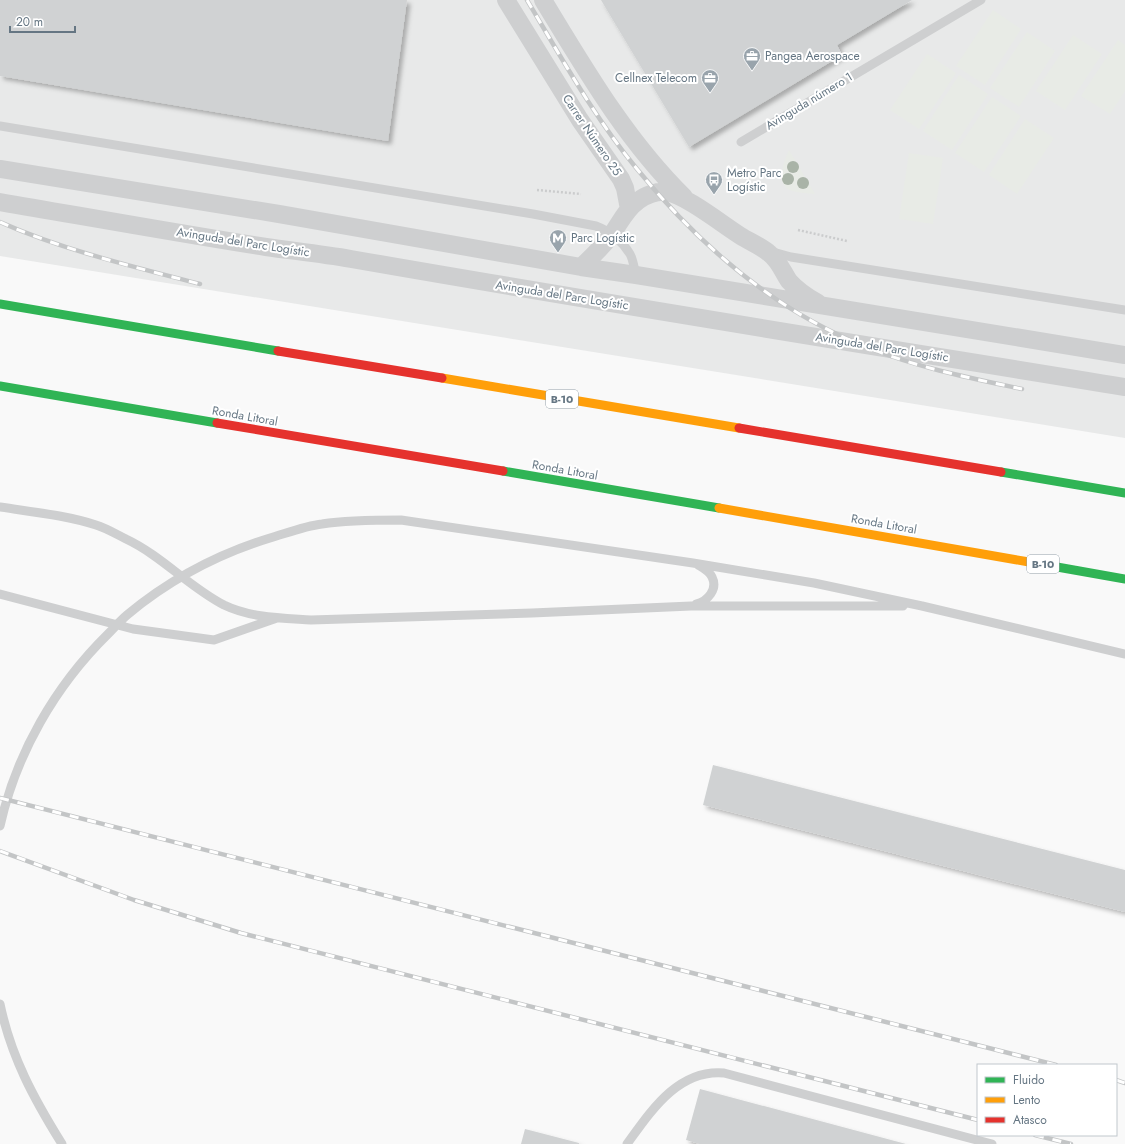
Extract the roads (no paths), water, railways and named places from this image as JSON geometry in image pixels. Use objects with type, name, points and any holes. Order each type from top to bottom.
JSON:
[{"type":"highway","name":"B-10","points":[[0,304],[1125,493]]},
{"type":"highway","name":"Ronda Litoral","points":[[0,386],[1125,579]]},
{"type":"street","name":"Carrer Número 25","points":[[506,0],[572,108],[622,179],[629,209]]},
{"type":"street","points":[[543,0],[576,56],[608,105],[640,149],[688,201]]},
{"type":"street","points":[[0,170],[287,216],[581,267],[1125,355]]},
{"type":"street","points":[[581,267],[611,234],[629,209],[638,200],[658,192],[671,193],[688,201],[744,238],[761,247],[775,258],[789,280],[797,289],[806,297],[823,306]]},
{"type":"street","name":"Avinguda del Parc Logístic","points":[[0,202],[100,220],[267,247],[348,258],[758,328],[853,342],[1125,387]]},
{"type":"lane","name":"Avinguda número 1","points":[[741,142],[981,0]]},
{"type":"lane","points":[[0,126],[533,214],[596,226],[611,234],[630,254],[636,275]]},
{"type":"lane","points":[[761,247],[791,257],[1125,310]]},
{"type":"lane","points":[[0,507],[57,516],[96,525],[128,539],[154,555],[203,592],[224,605],[249,614],[278,618],[311,620],[691,606],[922,606]]},
{"type":"lane","points":[[0,826],[5,803],[31,740],[63,687],[78,666],[126,616],[186,574],[214,560],[250,544],[322,524],[369,520],[401,520],[693,563],[814,583],[922,606],[1125,654]]},
{"type":"lane","points":[[691,606],[701,603],[708,598],[713,591],[714,583],[712,577],[706,570],[693,563]]},
{"type":"lane","points":[[0,594],[133,629],[214,640],[278,618]]},
{"type":"lane","points":[[0,1004],[14,1052],[29,1088],[62,1144]]},
{"type":"lane","points":[[627,1144],[648,1116],[668,1094],[691,1077],[713,1072],[724,1073],[992,1144]]},
{"type":"railway","points":[[527,0],[592,108],[621,149],[661,197],[686,224],[741,274],[802,316],[869,348],[926,367],[1022,389]]},
{"type":"railway","points":[[0,222],[74,249],[200,284]]},
{"type":"railway","points":[[0,798],[1052,1064]]},
{"type":"railway","points":[[0,851],[134,900],[241,933],[977,1120]]},
{"type":"railway","points":[[1117,1080],[1125,1083]]},
{"type":"railway","points":[[1039,1136],[1071,1144]]},
{"type":"place","name":"Pangea Aerospace","points":[[752,71]]},
{"type":"place","name":"Cellnex Telecom","points":[[710,93]]},
{"type":"place","name":"Metro Parc Logístic","points":[[714,195]]},
{"type":"place","name":"Parc Logístic","points":[[558,253]]}]
